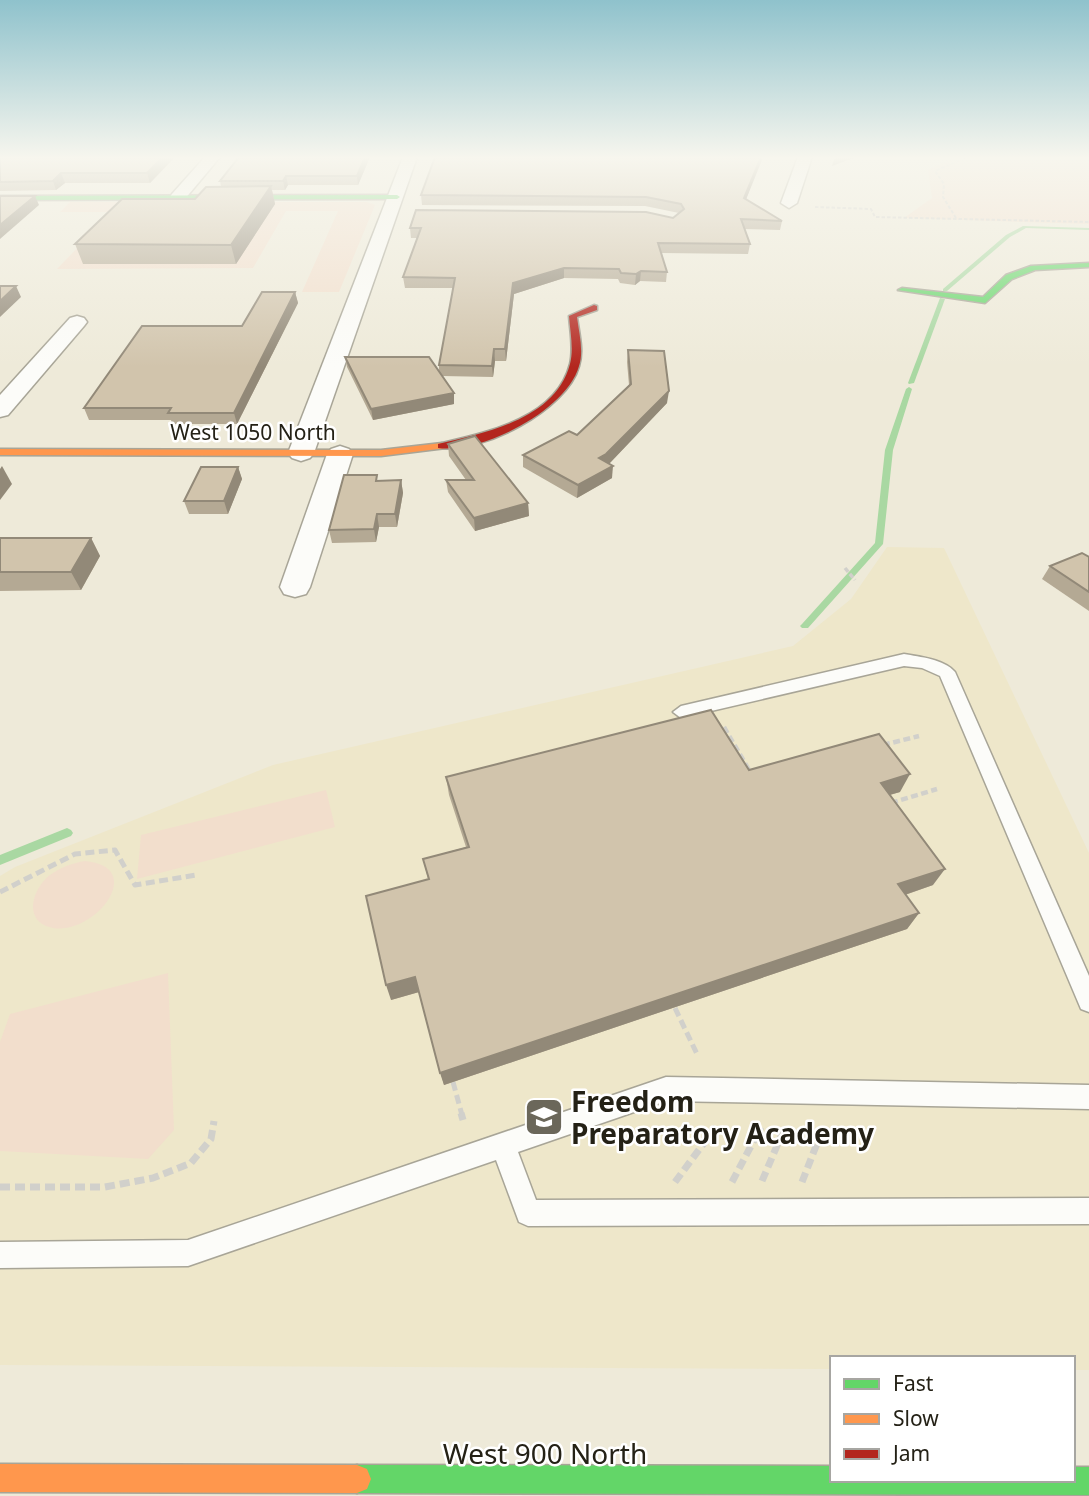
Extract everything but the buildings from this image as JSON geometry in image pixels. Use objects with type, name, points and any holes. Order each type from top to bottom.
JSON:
[{"type":"street","points":[[301,453],[390,227]]},
{"type":"street","points":[[902,290],[985,300],[1009,277],[1034,268],[1089,265]]},
{"type":"street","name":"West 1050 North","points":[[0,452],[340,454],[438,448],[486,437],[536,414],[563,391],[575,365],[573,316],[594,308]]},
{"type":"street","points":[[0,410],[77,322]]},
{"type":"street","points":[[295,587],[340,454]]},
{"type":"street","name":"West 900 North","points":[[0,1478],[830,1481]]},
{"type":"lane","points":[[681,712],[904,660],[925,663],[947,672],[1089,1001]]},
{"type":"lane","points":[[0,1255],[188,1253],[666,1089],[1089,1097]]},
{"type":"lane","points":[[503,1144],[528,1213],[1089,1211]]},
{"type":"path","points":[[845,568],[855,580]]},
{"type":"path","points":[[724,727],[754,779]]},
{"type":"path","points":[[881,746],[919,736]]},
{"type":"path","points":[[889,804],[936,789]]},
{"type":"path","points":[[0,892],[75,854],[115,850],[135,885],[196,875]]},
{"type":"path","points":[[675,1008],[697,1054]]},
{"type":"path","points":[[453,1082],[463,1120]]},
{"type":"path","points":[[0,1187],[105,1187],[153,1178],[191,1163],[211,1139],[214,1121]]},
{"type":"path","points":[[652,1213],[716,1127]]},
{"type":"path","points":[[716,1213],[761,1127]]},
{"type":"path","points":[[748,1213],[785,1127]]},
{"type":"path","points":[[790,1213],[823,1128]]},
{"type":"shaded area","points":[[98,227],[277,227],[253,268],[57,269]]},
{"type":"shaded area","points":[[331,227],[366,227],[339,292],[302,292]]},
{"type":"shaded area","name":"Freedom Preparatory Academy","points":[[887,547],[944,548],[1089,853],[1089,1370],[1075,1370],[1075,1356],[830,1356],[830,1369],[0,1365],[0,876],[15,867],[273,765],[793,646],[851,599]]},
{"type":"shaded area","points":[[326,790],[335,827],[137,879],[141,835]]},
{"type":"shaded area","points":[[85,861],[103,866],[112,875],[114,887],[108,899],[85,921],[69,927],[53,928],[43,925],[37,919],[33,904],[39,888],[54,872]]},
{"type":"shaded area","points":[[168,973],[174,1130],[148,1159],[0,1151],[0,1042],[10,1014]]},
{"type":"waterway","points":[[945,290],[1008,236],[1025,227],[1089,229]]},
{"type":"waterway","points":[[911,383],[942,299]]},
{"type":"waterway","points":[[805,626],[879,544],[889,450],[909,389]]},
{"type":"waterway","points":[[0,860],[67,833]]},
{"type":"traffic: fast","points":[[902,290],[985,300],[1009,277],[1034,268],[1089,265]]},
{"type":"traffic: fast","points":[[357,1479],[830,1480]]},
{"type":"traffic: fast","points":[[1075,1481],[1089,1481]]},
{"type":"traffic: slow","points":[[0,452],[381,453],[442,446]]},
{"type":"traffic: slow","points":[[0,1478],[357,1479]]},
{"type":"traffic: jam","points":[[442,446],[480,438],[521,422],[556,397],[568,382],[575,365],[573,316],[594,308]]},
{"type":"place","name":"Freedom Preparatory Academy","points":[[544,1117]]}]
